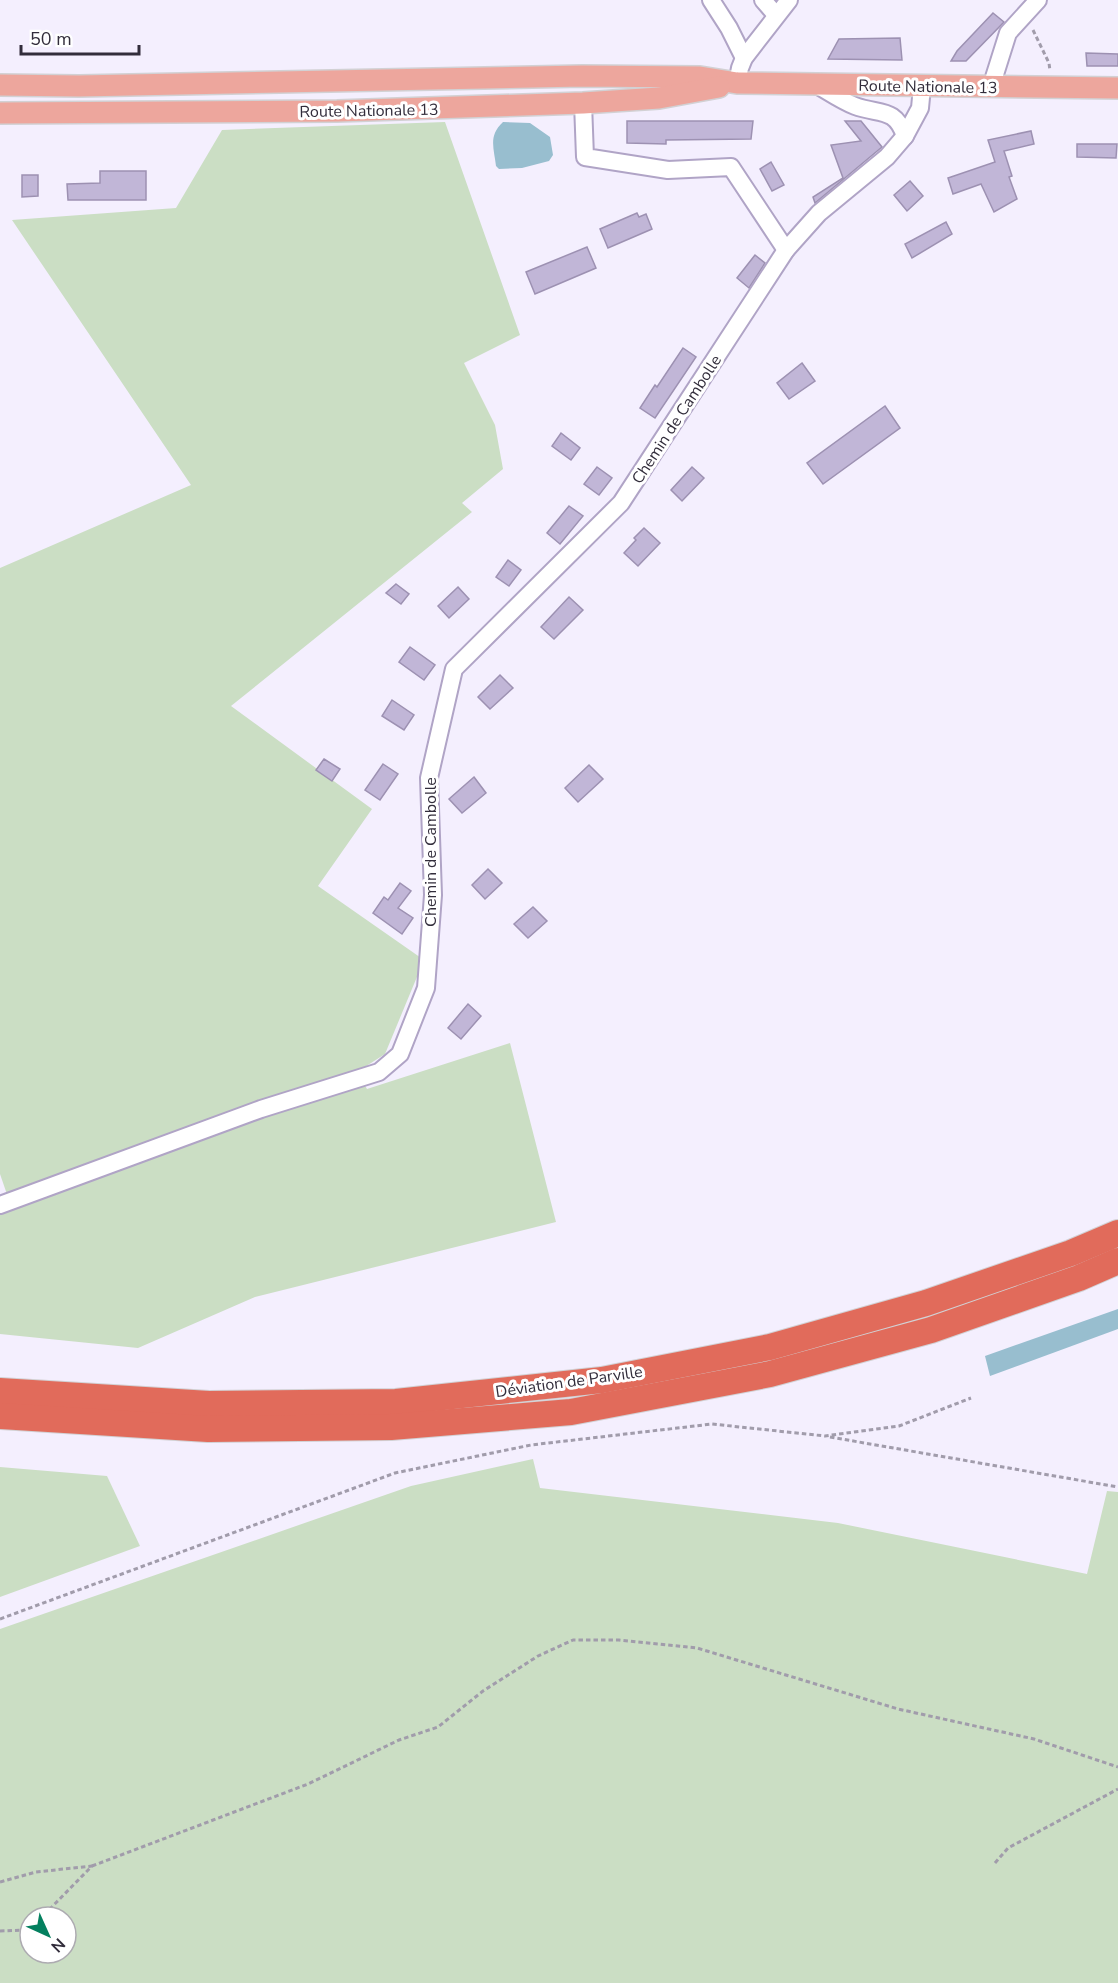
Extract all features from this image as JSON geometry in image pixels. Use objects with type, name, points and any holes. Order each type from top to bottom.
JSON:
[{"type":"highway","name":"Déviation de Parville","points":[[0,1391],[209,1404],[396,1402],[602,1380],[770,1347],[915,1306],[1071,1253],[1118,1233]]},
{"type":"highway","name":"Déviation de Parville","points":[[0,1416],[231,1429],[391,1427],[571,1412],[770,1374],[931,1330],[1079,1278],[1118,1261]]},
{"type":"main road","name":"Route Nationale 13","points":[[0,85],[91,86],[582,76],[700,77],[737,83],[816,85],[1118,88]]},
{"type":"main road","name":"Route Nationale 13","points":[[0,113],[337,111],[583,104],[659,98],[737,83]]},
{"type":"street","points":[[711,0],[744,58]]},
{"type":"street","points":[[763,0],[776,15]]},
{"type":"street","points":[[737,83],[744,58],[789,0]]},
{"type":"street","points":[[990,87],[1008,33],[1038,0]]},
{"type":"street","points":[[816,85],[855,106],[893,116],[905,136]]},
{"type":"street","name":"Chemin de Cambolle","points":[[0,1205],[261,1109],[379,1072],[400,1054],[426,988],[433,895],[429,778],[454,669],[621,503],[786,250],[819,213],[887,157],[905,136],[920,108],[922,87]]},
{"type":"street","points":[[583,104],[585,157],[668,170],[731,167],[786,250]]},
{"type":"path","points":[[1023,17],[1030,22],[1049,63],[1051,87]]},
{"type":"path","points":[[825,1436],[899,1426],[971,1398]]},
{"type":"path","points":[[0,1619],[395,1473],[531,1445],[712,1424],[825,1436],[1118,1487]]},
{"type":"path","points":[[0,1882],[36,1872],[92,1866],[308,1784],[399,1740],[438,1727],[483,1691],[538,1656],[573,1640],[619,1640],[697,1648],[898,1709],[1034,1739],[1118,1767]]},
{"type":"path","points":[[995,1863],[1008,1848],[1118,1788]]},
{"type":"path","points":[[54,1905],[92,1866]]},
{"type":"path","points":[[0,1932],[18,1931]]},
{"type":"green space","points":[[445,122],[520,335],[464,363],[495,425],[503,469],[462,503],[472,512],[231,706],[372,809],[318,886],[424,960],[385,1054],[357,1072],[367,1089],[510,1043],[556,1222],[255,1297],[138,1348],[0,1334],[0,1210],[11,1206],[0,1174],[0,568],[191,485],[12,220],[176,208],[222,130]]},
{"type":"green space","points":[[533,1459],[540,1488],[838,1523],[1087,1574],[1107,1491],[1118,1492],[1118,1983],[0,1983],[0,1629],[411,1486]]},
{"type":"green space","points":[[0,1467],[107,1476],[140,1546],[0,1597]]},
{"type":"water","points":[[503,122],[530,123],[550,137],[553,155],[549,161],[522,168],[499,169],[496,166],[493,143],[495,132]]},
{"type":"water","points":[[1118,1309],[1118,1329],[990,1376],[985,1356]]},
{"type":"building","points":[[993,13],[1004,22],[966,61],[951,61],[957,51]]},
{"type":"building","points":[[900,38],[902,60],[828,59],[839,39]]},
{"type":"building","points":[[1086,53],[1118,54],[1118,66],[1087,66]]},
{"type":"building","points":[[627,121],[753,121],[751,139],[666,140],[666,144],[627,143]]},
{"type":"building","points":[[845,121],[861,121],[882,147],[815,203],[813,197],[843,178],[831,145],[861,141]]},
{"type":"building","points":[[1031,131],[1034,144],[1004,151],[1012,176],[1009,177],[1017,199],[994,212],[981,184],[953,194],[948,178],[995,162],[988,140]]},
{"type":"building","points":[[1077,144],[1117,144],[1116,158],[1077,157]]},
{"type":"building","points":[[771,162],[784,185],[772,191],[760,169]]},
{"type":"building","points":[[100,171],[146,171],[146,200],[68,200],[67,184],[100,183]]},
{"type":"building","points":[[22,175],[38,175],[38,196],[22,197]]},
{"type":"building","points":[[910,181],[923,196],[907,211],[894,195]]},
{"type":"building","points":[[637,213],[639,217],[646,214],[652,229],[608,248],[600,229]]},
{"type":"building","points":[[946,222],[952,234],[912,258],[905,244]]},
{"type":"building","points":[[587,247],[596,268],[535,294],[526,272]]},
{"type":"building","points":[[755,255],[765,263],[749,288],[737,278]]},
{"type":"building","points":[[683,348],[696,357],[655,418],[640,408]]},
{"type":"building","points":[[802,363],[815,381],[789,399],[777,383]]},
{"type":"building","points":[[885,406],[900,428],[823,484],[807,463]]},
{"type":"building","points":[[561,433],[580,448],[571,460],[552,446]]},
{"type":"building","points":[[597,467],[612,478],[599,495],[584,484]]},
{"type":"building","points":[[692,467],[704,478],[682,501],[671,490]]},
{"type":"building","points":[[569,506],[583,516],[560,544],[547,533]]},
{"type":"building","points":[[644,528],[660,543],[638,566],[624,553]]},
{"type":"building","points":[[508,560],[521,570],[509,586],[496,577]]},
{"type":"building","points":[[396,584],[409,594],[401,604],[386,593]]},
{"type":"building","points":[[458,587],[469,599],[449,618],[438,606]]},
{"type":"building","points":[[569,597],[583,610],[554,639],[541,627]]},
{"type":"building","points":[[410,647],[435,665],[424,680],[399,662]]},
{"type":"building","points":[[500,675],[513,688],[490,709],[478,697]]},
{"type":"building","points":[[392,700],[414,715],[404,730],[382,716]]},
{"type":"building","points":[[324,759],[340,769],[332,781],[316,770]]},
{"type":"building","points":[[383,764],[398,774],[380,800],[365,790]]},
{"type":"building","points":[[589,765],[603,779],[578,802],[565,788]]},
{"type":"building","points":[[474,777],[486,793],[462,813],[449,799]]},
{"type":"building","points":[[488,869],[502,883],[485,899],[472,885]]},
{"type":"building","points":[[400,883],[411,891],[398,908],[413,918],[402,934],[373,913],[384,897],[388,900]]},
{"type":"building","points":[[533,907],[547,921],[528,938],[514,924]]},
{"type":"building","points":[[468,1004],[481,1016],[461,1039],[448,1028]]}]
